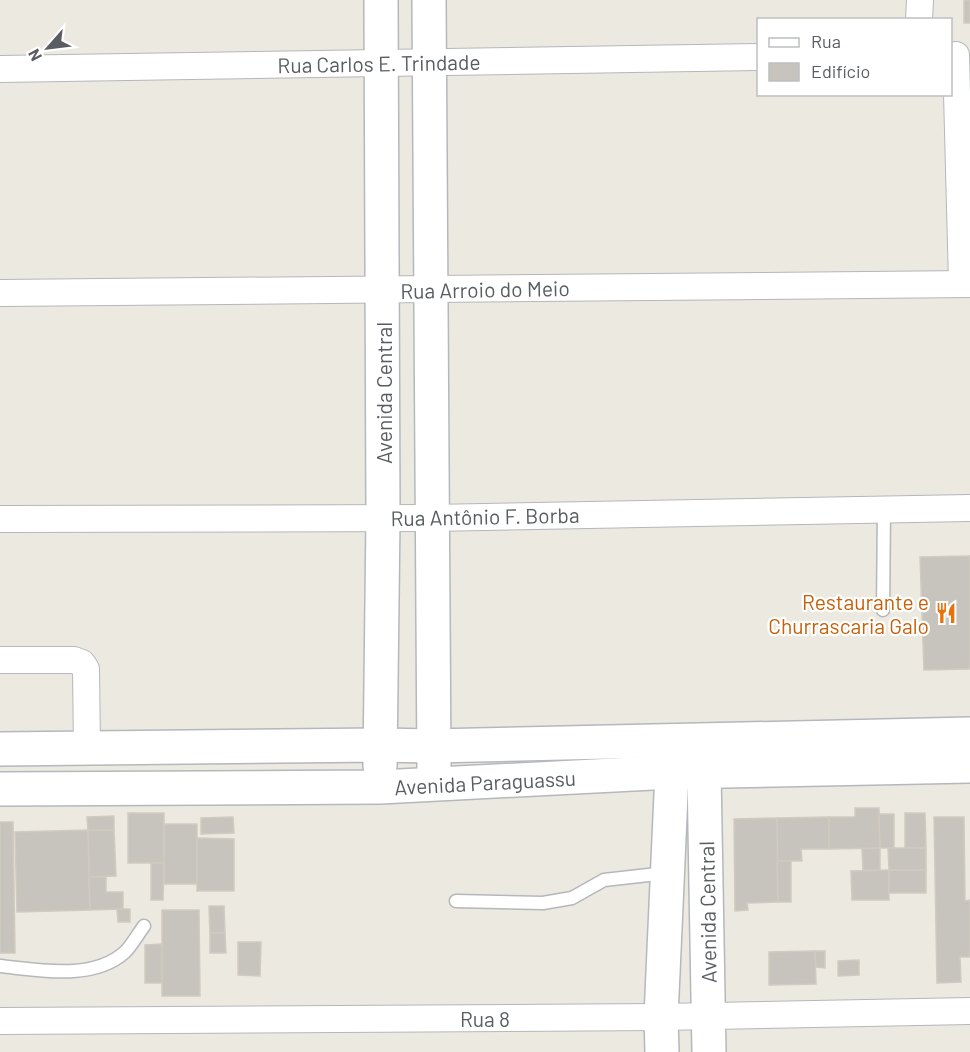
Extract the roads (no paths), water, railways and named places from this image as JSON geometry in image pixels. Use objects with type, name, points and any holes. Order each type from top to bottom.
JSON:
[{"type":"street","name":"Avenida Central","points":[[380,787],[383,517],[381,0]]},
{"type":"street","points":[[429,0],[435,785]]},
{"type":"street","points":[[919,18],[920,0]]},
{"type":"street","points":[[959,55],[966,284]]},
{"type":"street","name":"Rua Carlos E. Trindade","points":[[0,69],[757,57]]},
{"type":"street","name":"Rua Arroio do Meio","points":[[0,293],[966,284]]},
{"type":"street","name":"Rua Antônio F. Borba","points":[[0,519],[432,518],[970,508]]},
{"type":"street","points":[[0,660],[74,660],[82,663],[86,669],[87,748]]},
{"type":"street","name":"Avenida Paraguassu","points":[[0,749],[433,746],[970,734]]},
{"type":"street","name":"Avenida Paraguassu","points":[[0,789],[380,787],[672,772],[970,766]]},
{"type":"street","name":"Avenida Central","points":[[662,1052],[672,772]]},
{"type":"street","name":"Avenida Central","points":[[704,772],[709,1052]]},
{"type":"street","name":"Rua 8","points":[[0,1021],[662,1017],[709,1014],[970,1011]]},
{"type":"lane","points":[[883,610],[884,510]]},
{"type":"lane","points":[[456,901],[543,903],[572,898],[604,880],[667,873]]},
{"type":"lane","points":[[0,966],[60,973],[104,965],[125,951],[144,926]]},
{"type":"place","name":"Restaurante e Churrascaria Galo","points":[[946,613]]}]
